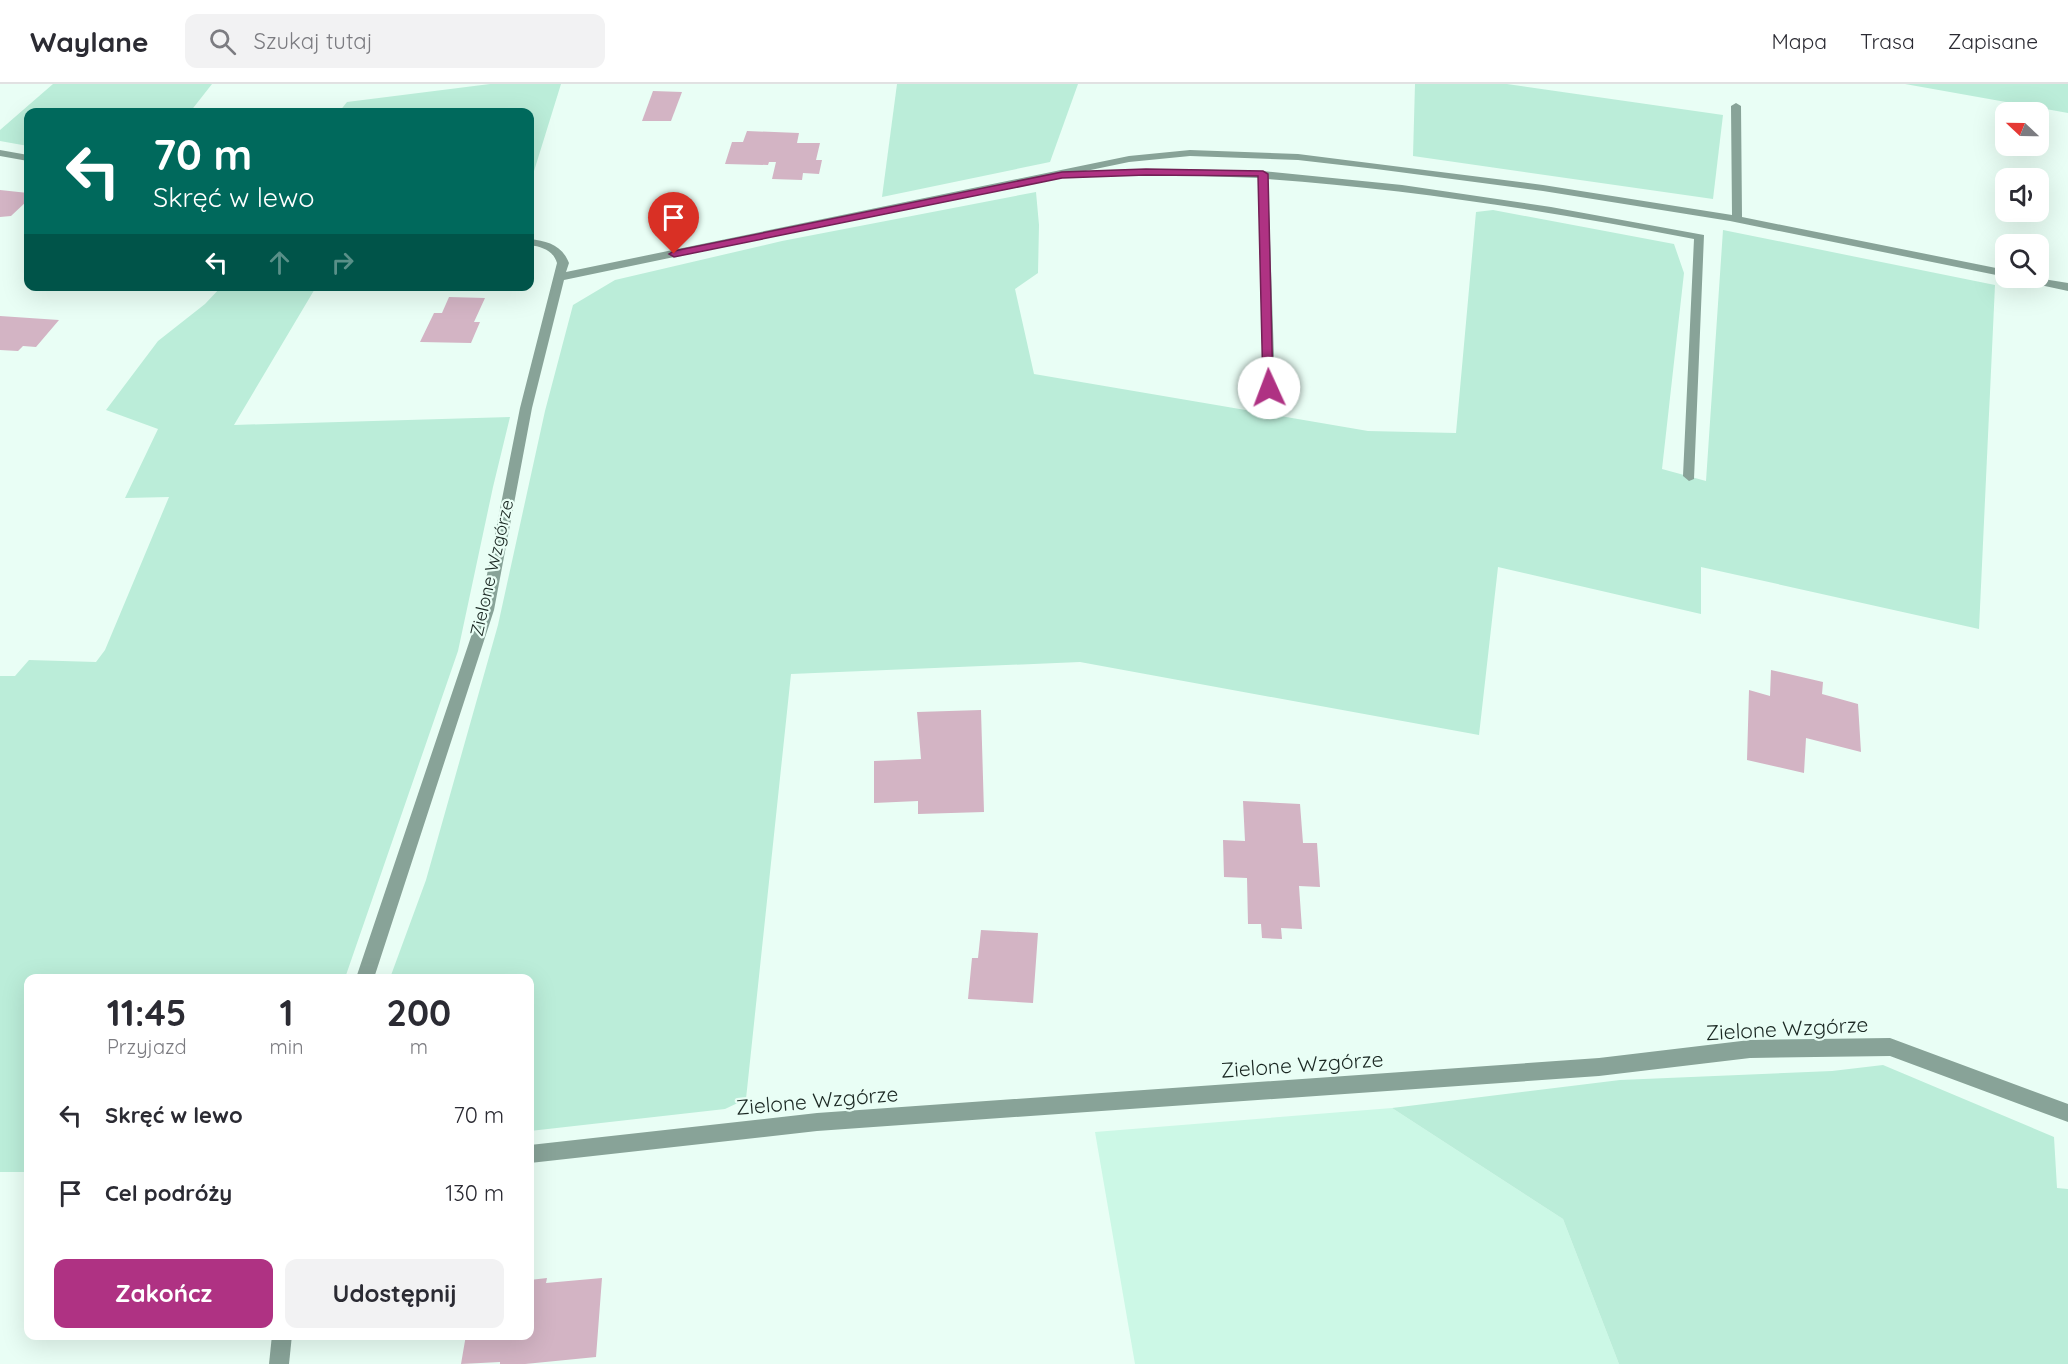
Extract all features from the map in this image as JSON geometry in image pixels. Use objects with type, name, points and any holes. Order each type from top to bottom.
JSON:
[{"type":"street","points":[[1736,106],[1737,219]]},
{"type":"street","points":[[0,153],[24,157]]},
{"type":"street","points":[[560,277],[1062,175],[1129,159],[1190,153],[1298,157],[1543,188],[1737,219],[1995,272]]},
{"type":"street","points":[[1062,175],[1148,172],[1263,174],[1375,185],[1498,202],[1700,237],[1689,476]]},
{"type":"street","points":[[1263,174],[1269,388]]},
{"type":"street","name":"Zielone Wzgórze","points":[[366,974],[487,610],[526,408],[563,264],[561,254],[553,247],[534,243]]},
{"type":"street","points":[[2049,283],[2068,287]]},
{"type":"street","name":"Zielone Wzgórze","points":[[534,1154],[817,1122],[1599,1067],[1750,1049],[1890,1047],[2068,1113]]},
{"type":"street","points":[[279,1364],[281,1340]]},
{"type":"shaded area","points":[[53,84],[212,84],[193,108],[25,108]]},
{"type":"shaded area","points":[[490,84],[561,84],[534,171],[534,108],[342,108],[347,102]]},
{"type":"shaded area","points":[[897,84],[1078,84],[1050,162],[882,197]]},
{"type":"shaded area","points":[[1415,84],[1507,84],[1723,115],[1713,199],[1413,156]]},
{"type":"shaded area","points":[[1905,84],[2068,84],[2068,113],[2049,110],[2049,102],[2006,102]]},
{"type":"shaded area","points":[[24,109],[24,145],[0,141],[0,130]]},
{"type":"shaded area","points":[[1036,192],[1039,225],[1038,273],[1015,289],[1034,374],[1368,431],[1456,433],[1476,212],[1493,210],[1674,244],[1684,273],[1662,469],[1706,481],[1723,230],[1995,285],[1979,629],[1701,567],[1701,614],[1498,567],[1479,735],[1080,662],[791,674],[746,1099],[725,1109],[534,1131],[534,974],[391,974],[426,880],[498,625],[545,411],[573,305],[615,280],[782,241]]},
{"type":"shaded area","points":[[217,291],[314,291],[234,425],[510,417],[458,651],[346,974],[24,974],[24,1172],[0,1172],[0,676],[15,676],[29,660],[96,662],[105,650],[169,497],[125,498],[158,429],[106,410],[158,341],[205,304]]},
{"type":"shaded area","points":[[1883,1065],[2054,1137],[2057,1188],[2068,1189],[2068,1364],[1619,1364],[1563,1219],[1392,1108],[1620,1080],[1832,1071]]},
{"type":"shaded area","points":[[1392,1108],[1563,1219],[1619,1364],[1135,1364],[1095,1132]]},
{"type":"building","points":[[653,91],[682,92],[671,121],[642,121]]},
{"type":"building","points":[[747,131],[799,133],[797,143],[820,143],[816,160],[822,160],[819,174],[803,173],[802,180],[772,179],[776,162],[769,162],[768,165],[725,164],[732,142],[743,142]]},
{"type":"building","points":[[0,190],[24,193],[24,204],[11,216],[0,217]]},
{"type":"building","points":[[449,297],[485,298],[474,322],[480,322],[471,343],[420,342],[434,313],[442,313]]},
{"type":"building","points":[[0,316],[59,320],[36,347],[23,346],[18,351],[0,350]]},
{"type":"building","points":[[1771,670],[1823,682],[1822,694],[1858,704],[1861,752],[1806,738],[1804,773],[1747,760],[1749,690],[1770,696]]},
{"type":"building","points":[[981,710],[984,812],[918,814],[918,801],[874,803],[874,761],[921,759],[917,712]]},
{"type":"building","points":[[1243,801],[1300,804],[1303,843],[1317,843],[1320,887],[1299,886],[1302,929],[1281,928],[1282,939],[1262,938],[1261,924],[1248,924],[1247,878],[1224,877],[1223,840],[1245,841]]},
{"type":"building","points":[[981,930],[1038,933],[1033,1003],[968,999],[972,958],[978,958]]},
{"type":"building","points":[[547,1278],[546,1283],[602,1278],[596,1357],[525,1364],[500,1364],[500,1362],[461,1364],[465,1340],[534,1340],[534,1280]]},
{"type":"route","points":[[674,254],[1062,175],[1127,172],[1263,174],[1269,388]]}]
